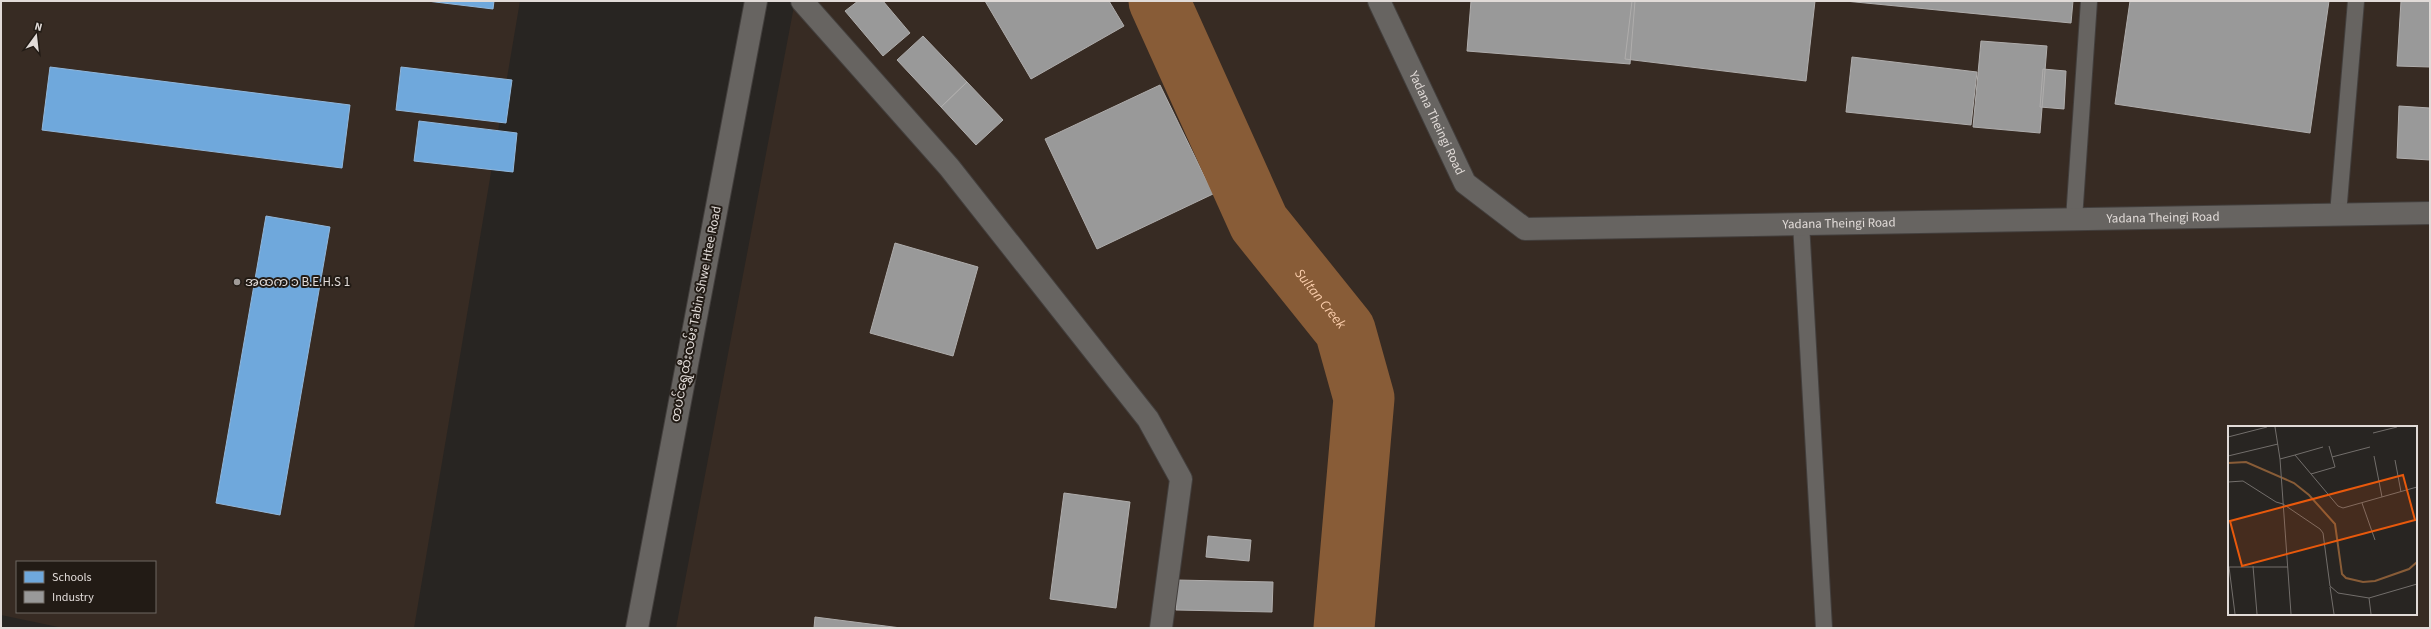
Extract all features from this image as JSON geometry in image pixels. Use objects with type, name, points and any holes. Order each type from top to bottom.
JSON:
[{"type":"street","name":"တပင်ရွှေထီးလမ်း Tabin Shwe Htee Road","points":[[637,628],[756,1]]},
{"type":"street","points":[[802,1],[949,167],[1148,419],[1181,479],[1161,628]]},
{"type":"street","name":"Yadana Theingi Road","points":[[1379,1],[1465,183],[1525,229],[2430,213]]},
{"type":"lane","points":[[2074,219],[2090,1]]},
{"type":"lane","points":[[2338,214],[2356,1]]},
{"type":"lane","points":[[1801,224],[1824,628]]},
{"type":"shaded area","name":"အထက ၁ B.E.H.S 1","points":[[1,1],[520,1],[414,628],[63,628],[1,615]]},
{"type":"shaded area","points":[[795,1],[2430,1],[2430,628],[676,628]]},
{"type":"building: Schools","points":[[427,1],[494,1],[493,9]]},
{"type":"building: Schools","points":[[50,67],[350,105],[342,168],[42,130]]},
{"type":"building: Schools","points":[[401,67],[512,80],[506,123],[396,110]]},
{"type":"building: Schools","points":[[419,121],[517,133],[513,172],[414,161]]},
{"type":"building: Schools","points":[[266,216],[330,227],[280,515],[216,503]]},
{"type":"building: Industry","points":[[858,1],[883,1],[910,33],[883,56],[845,11]]},
{"type":"building: Industry","points":[[985,1],[1109,1],[1124,26],[1031,79]]},
{"type":"building: Industry","points":[[1471,1],[1635,1],[1630,64],[1467,51]]},
{"type":"building: Industry","points":[[1632,1],[1815,1],[1806,81],[1625,59]]},
{"type":"building: Industry","points":[[1845,1],[2073,1],[2071,23]]},
{"type":"building: Industry","points":[[2130,1],[2329,1],[2310,133],[2115,104]]},
{"type":"building: Industry","points":[[2401,1],[2430,1],[2430,67],[2397,66]]},
{"type":"building: Industry","points":[[923,36],[967,82],[941,107],[897,60]]},
{"type":"building: Industry","points":[[1981,41],[2047,46],[2040,133],[1973,127]]},
{"type":"building: Industry","points":[[1852,57],[1977,72],[1971,125],[1846,112]]},
{"type":"building: Industry","points":[[2043,69],[2066,71],[2064,109],[2040,107]]},
{"type":"building: Industry","points":[[967,82],[1003,120],[976,145],[941,107]]},
{"type":"building: Industry","points":[[1160,85],[1213,194],[1097,249],[1045,139]]},
{"type":"building: Industry","points":[[2399,106],[2430,108],[2430,160],[2397,158]]},
{"type":"building: Industry","points":[[895,243],[978,267],[953,356],[870,333]]},
{"type":"building: Industry","points":[[1064,493],[1130,502],[1116,608],[1050,599]]},
{"type":"building: Industry","points":[[1208,536],[1251,540],[1249,561],[1206,557]]},
{"type":"building: Industry","points":[[1176,580],[1273,582],[1272,612],[1176,610]]},
{"type":"building: Industry","points":[[815,617],[901,628],[814,628]]},
{"type":"waterway","name":"Sultan Creek","points":[[1159,1],[1259,223],[1345,330],[1364,398],[1344,628]]},
{"type":"place","name":"အထက ၁ B.E.H.S 1","points":[[237,282]]}]
